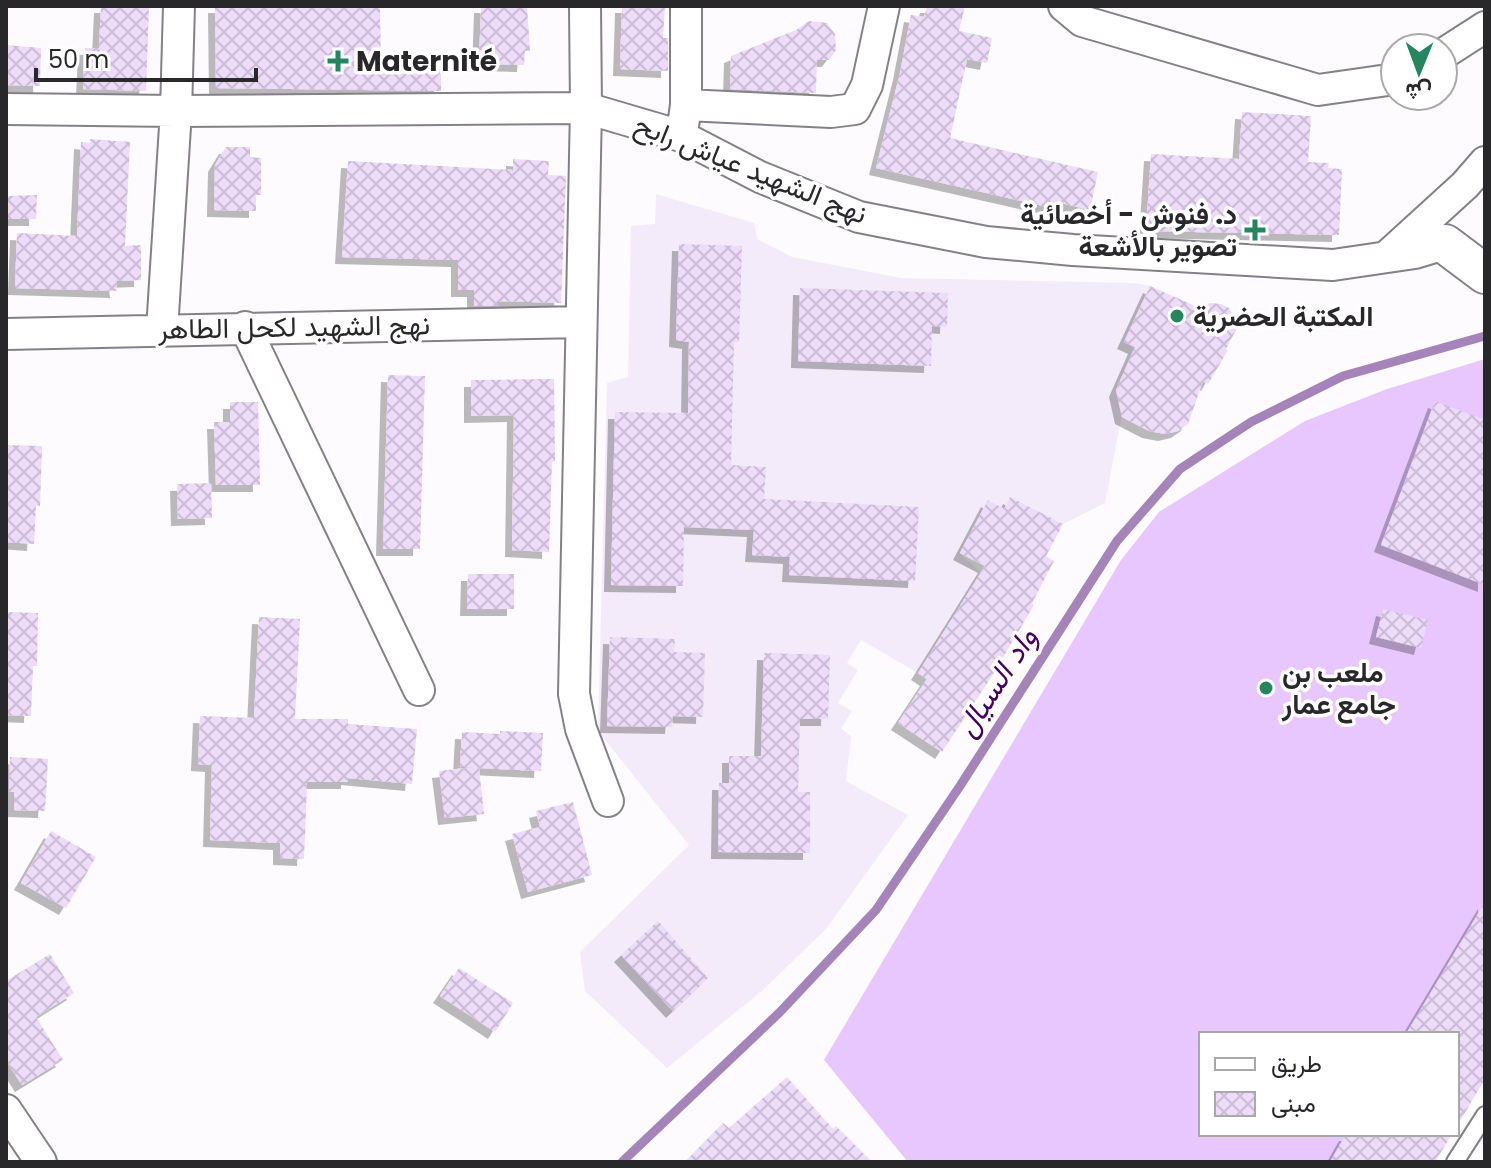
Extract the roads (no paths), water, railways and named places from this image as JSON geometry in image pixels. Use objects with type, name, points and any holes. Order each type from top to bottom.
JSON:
[{"type":"street","points":[[162,330],[176,111],[179,6]]},
{"type":"street","points":[[585,6],[586,108],[574,694],[581,729],[608,801]]},
{"type":"street","points":[[681,136],[686,105],[686,6]]},
{"type":"street","points":[[686,105],[831,112],[855,109],[867,85],[884,6]]},
{"type":"street","points":[[1064,6],[1082,21],[1318,90],[1379,81]]},
{"type":"street","points":[[1459,44],[1485,27]]},
{"type":"street","name":"نهج الشهيد عياش رابح","points":[[6,109],[586,108],[681,136],[760,177],[859,217],[986,242],[1333,265],[1415,253],[1445,244]]},
{"type":"street","points":[[1386,257],[1465,185],[1485,162]]},
{"type":"street","points":[[1445,244],[1485,248]]},
{"type":"street","points":[[1445,244],[1485,274]]},
{"type":"street","name":"نهج الشهيد لكحل الطاهر","points":[[6,334],[581,322]]},
{"type":"street","points":[[245,327],[419,690]]},
{"type":"street","points":[[6,1110],[41,1162]]},
{"type":"lane","points":[[1455,1162],[1485,1115]]},
{"type":"waterway","name":"واد السيال","points":[[622,1162],[780,1012],[876,910],[960,786],[1117,541],[1180,469],[1251,422],[1343,376],[1485,336]]},
{"type":"place","name":"Maternité","points":[[338,61]]},
{"type":"place","name":"د. فنوش - أخصائية تصوير بالأشعة","points":[[1255,230]]},
{"type":"place","name":"المكتبة الحضرية","points":[[1177,316]]},
{"type":"place","name":"ملعب بن جامع عمار","points":[[1266,688]]}]
